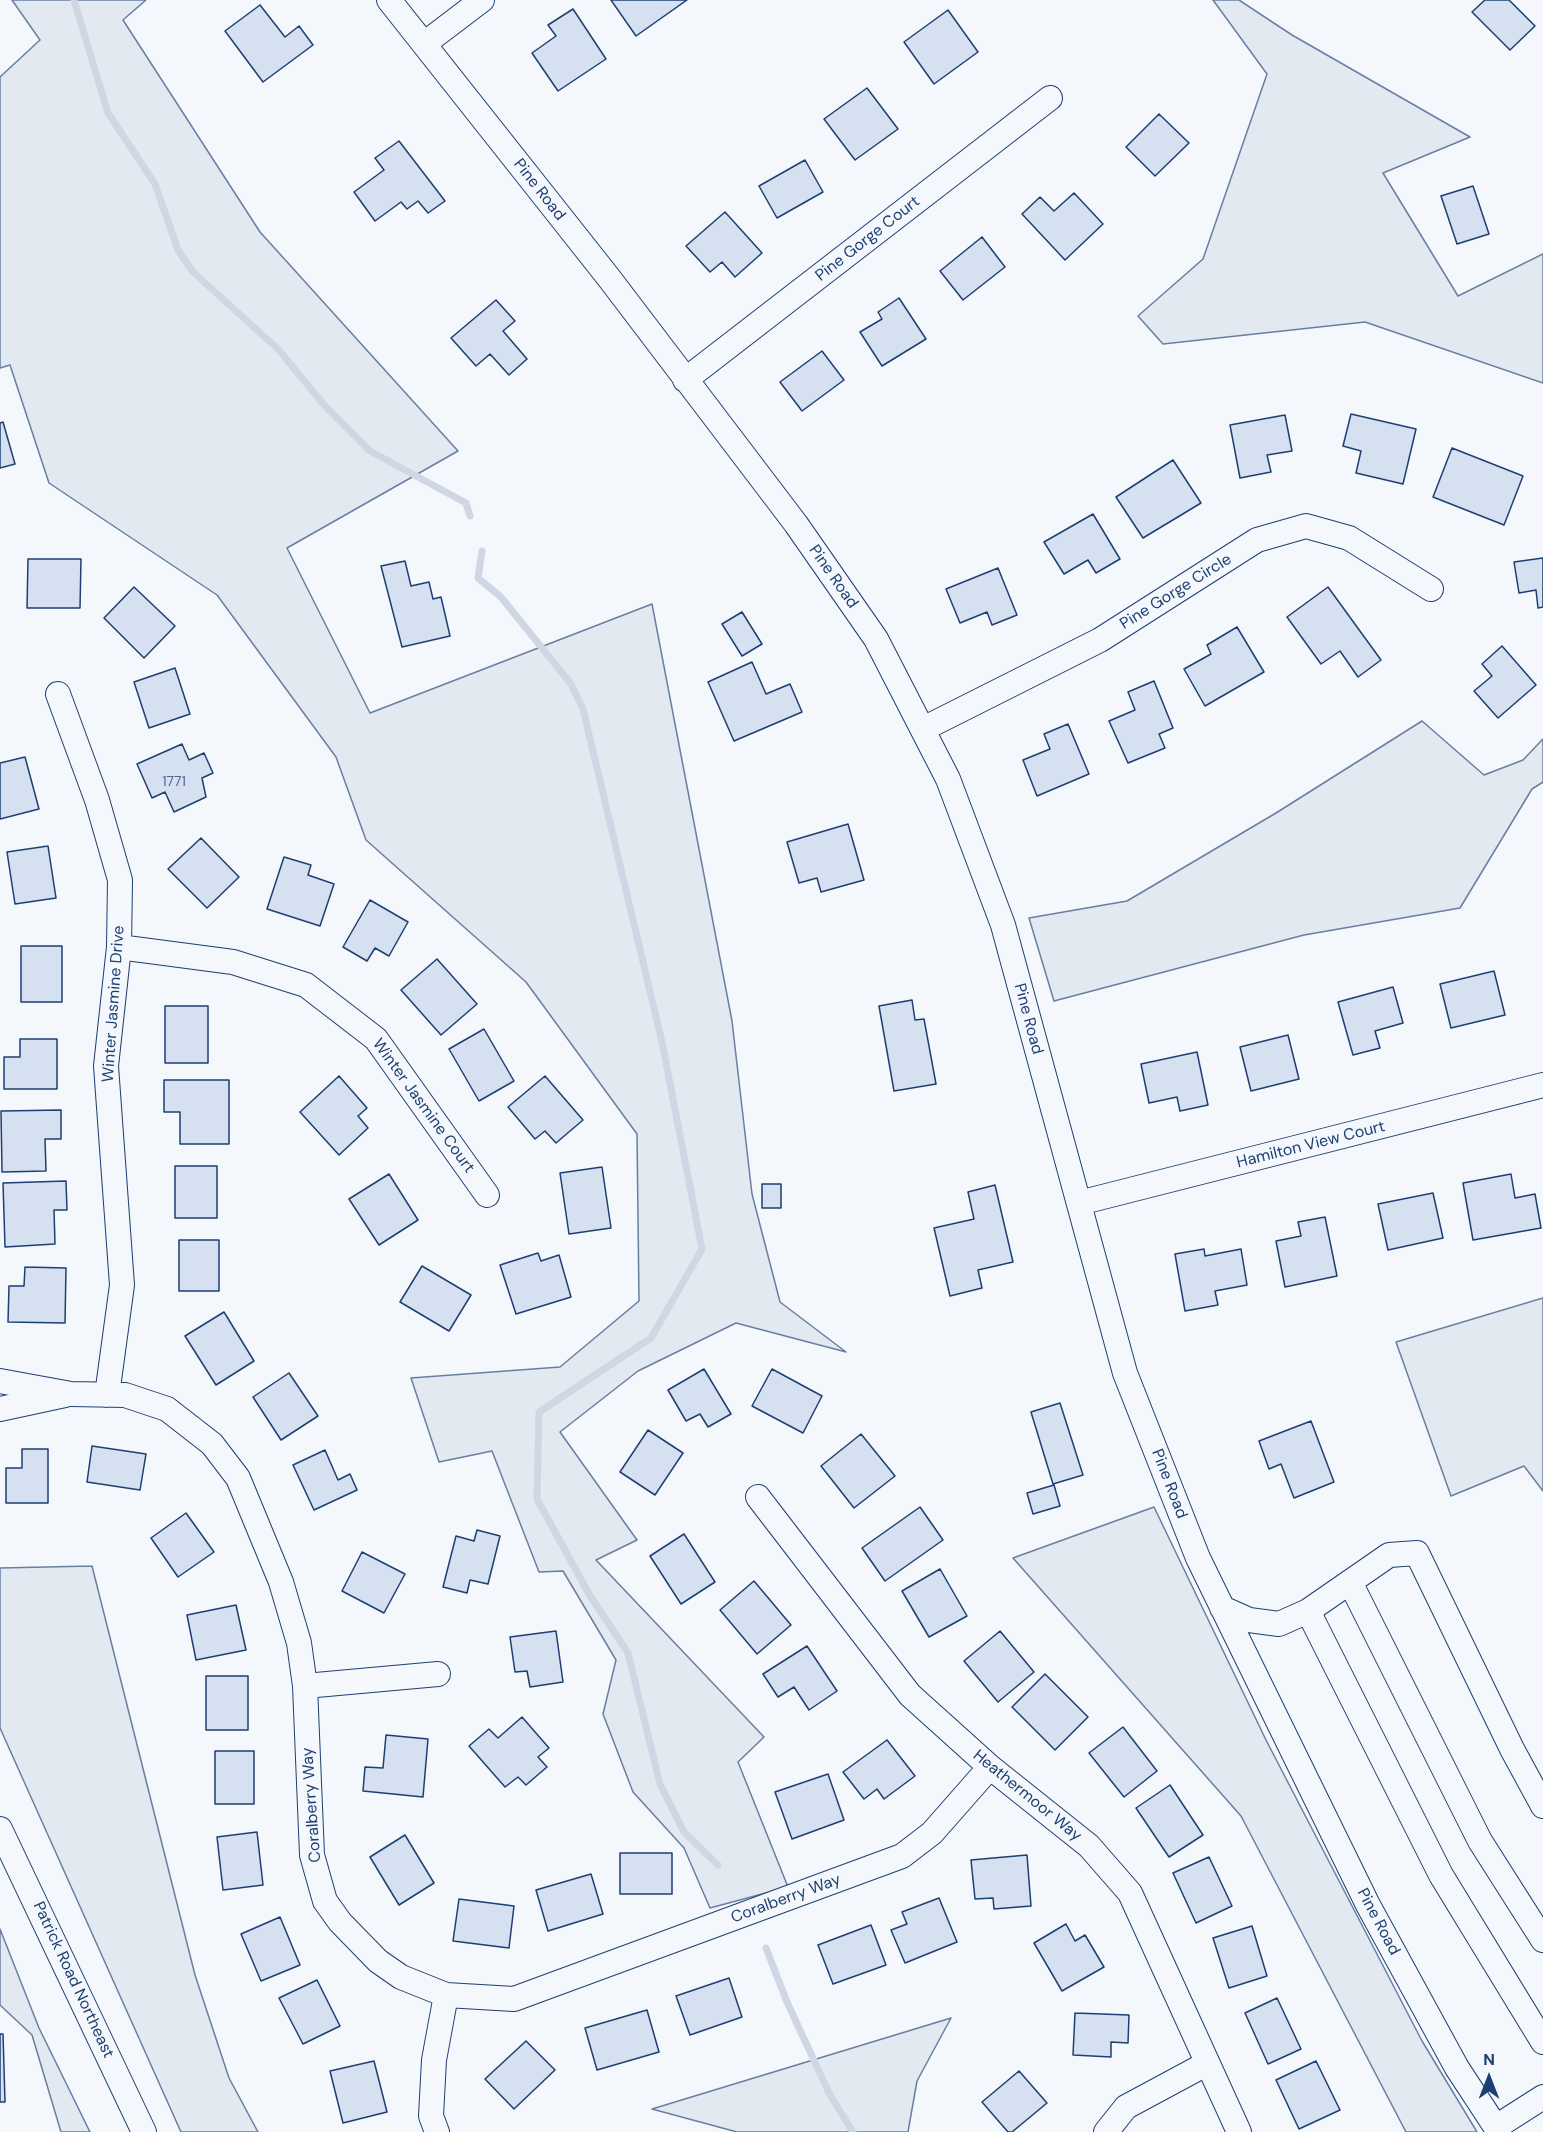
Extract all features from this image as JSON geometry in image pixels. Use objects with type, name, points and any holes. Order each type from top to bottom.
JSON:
[{"type":"street","name":"Pine Road","points":[[389,0],[796,524],[876,639],[948,779],[1003,925],[1125,1373],[1198,1558],[1368,1905],[1457,2068],[1497,2129]]},
{"type":"street","points":[[424,44],[482,0]]},
{"type":"street","name":"Pine Gorge Court","points":[[685,380],[1050,98]]},
{"type":"street","name":"Pine Gorge Circle","points":[[922,729],[1100,640],[1257,540],[1306,526],[1349,538],[1431,589]]},
{"type":"street","name":"Winter Jasmine Drive","points":[[58,694],[97,800],[120,880],[119,947],[106,1066],[122,1285],[107,1395]]},
{"type":"street","name":"Winter Jasmine Court","points":[[119,947],[233,962],[306,985],[376,1039],[487,1195]]},
{"type":"street","name":"Hamilton View Court","points":[[1078,1203],[1543,1085]]},
{"type":"street","name":"Coralberry Way","points":[[0,1381],[70,1394],[125,1395],[167,1409],[212,1444],[238,1478],[281,1582],[299,1643],[305,1686],[312,1855],[325,1901],[340,1922],[378,1961],[400,1977],[446,1995],[514,1999],[902,1856],[932,1833],[990,1767]]},
{"type":"street","name":"Coralberry Way","points":[[0,1409],[70,1394]]},
{"type":"street","name":"Heathermoor Way","points":[[758,1497],[910,1695],[990,1767],[1089,1846],[1130,1893],[1206,2064],[1239,2132]]},
{"type":"street","points":[[1222,1608],[1264,1624],[1279,1624],[1308,1611],[1389,1555],[1416,1553],[1512,1749],[1543,1806]]},
{"type":"street","points":[[1350,1582],[1480,1841],[1543,1940]]},
{"type":"street","points":[[1308,1611],[1441,1875],[1543,2042]]},
{"type":"street","points":[[305,1686],[438,1674]]},
{"type":"street","name":"Patrick Road Northeast","points":[[0,1829],[144,2132]]},
{"type":"street","points":[[436,2132],[431,2116],[434,2060],[446,1995]]},
{"type":"street","points":[[1106,2132],[1126,2107],[1206,2064]]},
{"type":"street","points":[[1497,2129],[1543,2097]]},
{"type":"shaded area","points":[[12,0],[146,0],[123,20],[260,232],[458,451],[287,548],[370,713],[652,604],[732,1021],[752,1194],[780,1302],[846,1352],[736,1323],[638,1371],[560,1432],[637,1540],[596,1560],[764,1737],[738,1762],[788,1887],[710,1908],[684,1848],[633,1792],[603,1714],[616,1660],[563,1571],[539,1572],[492,1451],[439,1462],[411,1378],[560,1367],[639,1301],[637,1134],[526,982],[366,840],[336,757],[217,595],[49,483],[10,365],[0,368],[0,77],[40,40]]},
{"type":"shaded area","points":[[1213,0],[1239,0],[1292,35],[1470,137],[1383,173],[1458,296],[1543,254],[1543,383],[1365,322],[1163,344],[1138,316],[1203,259],[1267,74]]},
{"type":"shaded area","points":[[1422,721],[1484,775],[1523,760],[1543,739],[1543,782],[1532,789],[1460,908],[1304,935],[1054,1001],[1029,918],[1127,901],[1276,813]]},
{"type":"shaded area","points":[[1543,1298],[1543,1491],[1524,1466],[1451,1496],[1396,1342]]},
{"type":"shaded area","points":[[1154,1507],[1266,1740],[1422,2041],[1477,2132],[1406,2132],[1241,1816],[1013,1558]]},
{"type":"shaded area","points":[[92,1566],[195,1975],[229,2078],[258,2132],[181,2132],[0,1728],[0,1568]]},
{"type":"shaded area","points":[[0,1929],[39,2028],[90,2132],[61,2132],[32,2035],[0,2005]]},
{"type":"shaded area","points":[[951,2018],[917,2081],[908,2132],[737,2132],[652,2109]]},
{"type":"building","points":[[611,0],[687,0],[636,36]]},
{"type":"building","points":[[1485,0],[1509,0],[1535,26],[1510,50],[1472,12]]},
{"type":"building","points":[[260,5],[285,37],[299,26],[313,45],[263,82],[225,31]]},
{"type":"building","points":[[573,9],[606,59],[558,91],[532,53],[556,36],[548,25]]},
{"type":"building","points":[[948,10],[978,52],[934,84],[904,42]]},
{"type":"building","points":[[867,88],[898,129],[855,160],[824,119]]},
{"type":"building","points":[[1159,114],[1189,143],[1155,176],[1126,147]]},
{"type":"building","points":[[399,141],[445,201],[428,213],[418,201],[407,209],[401,202],[375,221],[354,192],[384,170],[375,158]]},
{"type":"building","points":[[805,160],[823,192],[777,218],[759,186]]},
{"type":"building","points":[[1473,186],[1489,234],[1457,244],[1441,196]]},
{"type":"building","points":[[1074,193],[1103,224],[1065,260],[1022,214],[1040,197],[1054,211]]},
{"type":"building","points":[[725,212],[762,253],[735,277],[722,262],[710,272],[686,246]]},
{"type":"building","points":[[982,237],[1005,267],[963,300],[940,271]]},
{"type":"building","points":[[899,298],[926,339],[882,366],[860,332],[882,319],[878,312]]},
{"type":"building","points":[[496,300],[515,321],[503,331],[527,359],[509,375],[490,354],[476,366],[451,338]]},
{"type":"building","points":[[822,351],[844,380],[802,411],[780,382]]},
{"type":"building","points":[[1351,414],[1416,429],[1403,484],[1356,473],[1361,451],[1343,446]]},
{"type":"building","points":[[1285,415],[1292,451],[1267,455],[1271,472],[1240,478],[1230,425]]},
{"type":"building","points":[[3,422],[15,464],[0,468],[0,423]]},
{"type":"building","points":[[1452,448],[1523,476],[1504,525],[1433,497]]},
{"type":"building","points":[[1173,460],[1201,503],[1143,538],[1116,497]]},
{"type":"building","points":[[1093,514],[1120,559],[1096,573],[1088,560],[1064,574],[1044,542]]},
{"type":"building","points":[[1543,558],[1543,607],[1538,608],[1536,590],[1519,593],[1514,562]]},
{"type":"building","points":[[28,559],[81,559],[80,608],[27,608]]},
{"type":"building","points":[[405,561],[411,586],[429,582],[433,599],[441,597],[450,636],[402,647],[381,566]]},
{"type":"building","points":[[998,568],[1017,615],[992,625],[987,612],[960,623],[946,589]]},
{"type":"building","points":[[134,587],[175,626],[144,658],[104,618]]},
{"type":"building","points":[[1328,587],[1381,660],[1358,677],[1340,651],[1321,664],[1287,617]]},
{"type":"building","points":[[742,612],[762,644],[742,656],[722,624]]},
{"type":"building","points":[[1237,627],[1264,672],[1205,706],[1184,669],[1211,654],[1207,645]]},
{"type":"building","points":[[1502,646],[1536,685],[1498,718],[1474,691],[1492,676],[1482,664]]},
{"type":"building","points":[[752,662],[766,694],[790,684],[802,712],[734,741],[708,682]]},
{"type":"building","points":[[175,668],[190,714],[149,728],[134,682]]},
{"type":"building","points":[[1154,681],[1173,728],[1159,734],[1165,748],[1128,763],[1109,721],[1135,710],[1128,692]]},
{"type":"building","points":[[1068,724],[1089,774],[1037,796],[1023,760],[1050,749],[1044,734]]},
{"type":"building","points":[[182,744],[189,760],[204,753],[213,773],[202,778],[206,797],[174,812],[165,792],[152,798],[137,764]]},
{"type":"building","points":[[25,757],[39,809],[0,819],[0,763]]},
{"type":"building","points":[[848,824],[864,880],[821,892],[817,878],[799,883],[787,842]]},
{"type":"building","points":[[201,838],[239,877],[207,908],[168,869]]},
{"type":"building","points":[[48,846],[56,898],[15,904],[7,852]]},
{"type":"building","points":[[284,857],[311,865],[308,875],[334,884],[320,926],[267,909]]},
{"type":"building","points":[[370,900],[408,922],[389,956],[375,948],[367,961],[343,947]]},
{"type":"building","points":[[21,946],[62,946],[62,1002],[21,1002]]},
{"type":"building","points":[[437,959],[477,1004],[441,1035],[401,990]]},
{"type":"building","points":[[1494,971],[1505,1015],[1451,1028],[1440,984]]},
{"type":"building","points":[[1393,987],[1403,1023],[1375,1031],[1380,1048],[1353,1055],[1338,1002]]},
{"type":"building","points":[[912,1000],[915,1020],[924,1019],[936,1084],[894,1091],[879,1006]]},
{"type":"building","points":[[165,1006],[208,1006],[208,1063],[165,1063]]},
{"type":"building","points":[[484,1029],[514,1081],[479,1101],[449,1049]]},
{"type":"building","points":[[1288,1035],[1299,1079],[1251,1091],[1240,1047]]},
{"type":"building","points":[[20,1039],[57,1039],[57,1089],[4,1089],[4,1057],[20,1057]]},
{"type":"building","points":[[1197,1052],[1208,1105],[1180,1111],[1177,1097],[1149,1103],[1141,1064]]},
{"type":"building","points":[[339,1076],[367,1108],[358,1116],[368,1128],[339,1155],[300,1112]]},
{"type":"building","points":[[545,1076],[583,1120],[556,1143],[545,1131],[535,1139],[508,1107]]},
{"type":"building","points":[[164,1080],[229,1080],[229,1144],[180,1144],[180,1112],[164,1112]]},
{"type":"building","points":[[61,1110],[61,1139],[45,1139],[46,1171],[2,1172],[1,1111]]},
{"type":"building","points":[[175,1166],[217,1166],[217,1218],[175,1218]]},
{"type":"building","points":[[602,1167],[611,1228],[569,1234],[560,1173]]},
{"type":"building","points":[[389,1174],[418,1220],[379,1245],[349,1199]]},
{"type":"building","points":[[1511,1174],[1515,1198],[1535,1194],[1541,1228],[1473,1240],[1463,1183]]},
{"type":"building","points":[[66,1181],[67,1210],[54,1210],[55,1244],[5,1247],[3,1183]]},
{"type":"building","points":[[762,1184],[781,1184],[781,1208],[762,1208]]},
{"type":"building","points":[[995,1185],[1013,1262],[978,1270],[982,1288],[950,1296],[934,1228],[974,1219],[968,1192]]},
{"type":"building","points":[[1433,1193],[1443,1238],[1388,1250],[1378,1204]]},
{"type":"building","points":[[1325,1217],[1337,1276],[1285,1287],[1276,1241],[1301,1236],[1298,1222]]},
{"type":"building","points":[[179,1240],[219,1240],[219,1291],[179,1291]]},
{"type":"building","points":[[1204,1249],[1205,1256],[1241,1249],[1247,1285],[1215,1291],[1218,1305],[1185,1311],[1175,1254]]},
{"type":"building","points":[[538,1253],[541,1261],[559,1255],[571,1297],[516,1314],[500,1265]]},
{"type":"building","points":[[422,1266],[471,1295],[449,1331],[400,1302]]},
{"type":"building","points":[[25,1267],[66,1268],[65,1323],[8,1322],[9,1286],[24,1286]]},
{"type":"building","points":[[224,1312],[254,1361],[216,1385],[185,1336]]},
{"type":"building","points":[[704,1369],[731,1414],[708,1427],[700,1414],[686,1421],[668,1390]]},
{"type":"building","points":[[772,1369],[822,1396],[803,1433],[752,1406]]},
{"type":"building","points":[[289,1373],[318,1416],[281,1440],[253,1397]]},
{"type":"building","points":[[1060,1403],[1083,1475],[1053,1484],[1031,1412]]},
{"type":"building","points":[[1311,1421],[1334,1482],[1294,1498],[1281,1464],[1269,1469],[1259,1441]]},
{"type":"building","points":[[648,1430],[683,1453],[655,1495],[620,1472]]},
{"type":"building","points":[[861,1434],[895,1476],[854,1508],[821,1466]]},
{"type":"building","points":[[92,1446],[146,1454],[140,1490],[87,1482]]},
{"type":"building","points":[[22,1449],[48,1449],[48,1503],[6,1503],[6,1468],[22,1468]]},
{"type":"building","points":[[325,1450],[338,1480],[350,1474],[357,1490],[314,1510],[293,1465]]},
{"type":"building","points":[[1054,1485],[1060,1506],[1033,1514],[1027,1493]]},
{"type":"building","points":[[920,1507],[943,1540],[885,1581],[862,1548]]},
{"type":"building","points":[[186,1513],[214,1552],[178,1577],[151,1538]]},
{"type":"building","points":[[477,1530],[500,1536],[488,1584],[470,1580],[467,1593],[443,1587],[456,1536],[474,1541]]},
{"type":"building","points":[[684,1534],[715,1582],[681,1604],[650,1556]]},
{"type":"building","points":[[362,1552],[405,1574],[384,1613],[342,1591]]},
{"type":"building","points":[[940,1569],[967,1616],[929,1637],[902,1591]]},
{"type":"building","points":[[754,1581],[791,1625],[757,1654],[720,1610]]},
{"type":"building","points":[[236,1605],[246,1650],[196,1660],[187,1615]]},
{"type":"building","points":[[556,1631],[563,1682],[530,1687],[527,1671],[515,1672],[510,1637]]},
{"type":"building","points":[[1000,1631],[1034,1672],[998,1702],[964,1661]]},
{"type":"building","points":[[807,1646],[837,1691],[809,1710],[794,1687],[778,1697],[763,1674]]},
{"type":"building","points":[[1045,1674],[1088,1717],[1055,1750],[1012,1707]]},
{"type":"building","points":[[206,1676],[248,1676],[248,1730],[206,1730]]},
{"type":"building","points":[[522,1717],[549,1748],[538,1757],[547,1767],[526,1785],[518,1777],[505,1787],[469,1746],[489,1729],[498,1738]]},
{"type":"building","points":[[1123,1727],[1157,1771],[1124,1797],[1089,1753]]},
{"type":"building","points":[[386,1735],[428,1739],[423,1797],[363,1791],[365,1767],[383,1768]]},
{"type":"building","points":[[887,1740],[915,1776],[884,1799],[877,1789],[864,1799],[843,1772]]},
{"type":"building","points":[[215,1751],[254,1751],[254,1804],[215,1804]]},
{"type":"building","points":[[828,1774],[844,1820],[792,1839],[775,1792]]},
{"type":"building","points":[[1170,1785],[1203,1835],[1169,1857],[1136,1808]]},
{"type":"building","points":[[257,1832],[263,1885],[223,1890],[217,1837]]},
{"type":"building","points":[[405,1835],[434,1883],[399,1905],[370,1857]]},
{"type":"building","points":[[620,1853],[672,1853],[672,1894],[620,1894]]},
{"type":"building","points":[[1027,1855],[1031,1906],[994,1909],[993,1898],[975,1899],[971,1860]]},
{"type":"building","points":[[1209,1857],[1232,1906],[1196,1923],[1173,1873]]},
{"type":"building","points":[[591,1874],[603,1914],[548,1931],[536,1890]]},
{"type":"building","points":[[939,1898],[957,1942],[905,1963],[891,1930],[907,1924],[902,1912]]},
{"type":"building","points":[[459,1899],[514,1906],[509,1948],[453,1941]]},
{"type":"building","points":[[280,1917],[300,1965],[261,1981],[241,1934]]},
{"type":"building","points":[[1066,1924],[1075,1941],[1085,1935],[1104,1967],[1062,1991],[1034,1943]]},
{"type":"building","points":[[871,1925],[886,1965],[833,1984],[818,1945]]},
{"type":"building","points":[[1252,1926],[1267,1976],[1229,1988],[1213,1938]]},
{"type":"building","points":[[729,1978],[742,2017],[690,2035],[676,1996]]},
{"type":"building","points":[[317,1980],[340,2026],[303,2044],[279,1998]]},
{"type":"building","points":[[1277,1998],[1301,2049],[1268,2064],[1245,2013]]},
{"type":"building","points":[[647,2010],[659,2052],[597,2070],[585,2028]]},
{"type":"building","points":[[1075,2013],[1129,2015],[1128,2043],[1111,2042],[1111,2057],[1073,2055]]},
{"type":"building","points":[[0,2034],[3,2034],[5,2102],[0,2102]]},
{"type":"building","points":[[526,2041],[555,2070],[514,2109],[485,2079]]},
{"type":"building","points":[[374,2061],[387,2112],[343,2123],[330,2071]]},
{"type":"building","points":[[1316,2061],[1340,2110],[1299,2129],[1276,2080]]},
{"type":"building","points":[[1019,2071],[1047,2103],[1012,2132],[1008,2132],[982,2102]]},
{"type":"waterway","points":[[74,0],[108,113],[155,184],[178,250],[193,272],[278,349],[325,406],[370,451],[466,503],[470,516]]},
{"type":"waterway","points":[[482,551],[478,578],[501,597],[571,684],[583,709],[662,1042],[702,1249],[651,1338],[539,1412],[537,1499],[589,1594],[628,1653],[660,1784],[684,1832],[718,1865]]},
{"type":"waterway","points":[[766,1948],[787,2002],[830,2095],[853,2132]]}]
